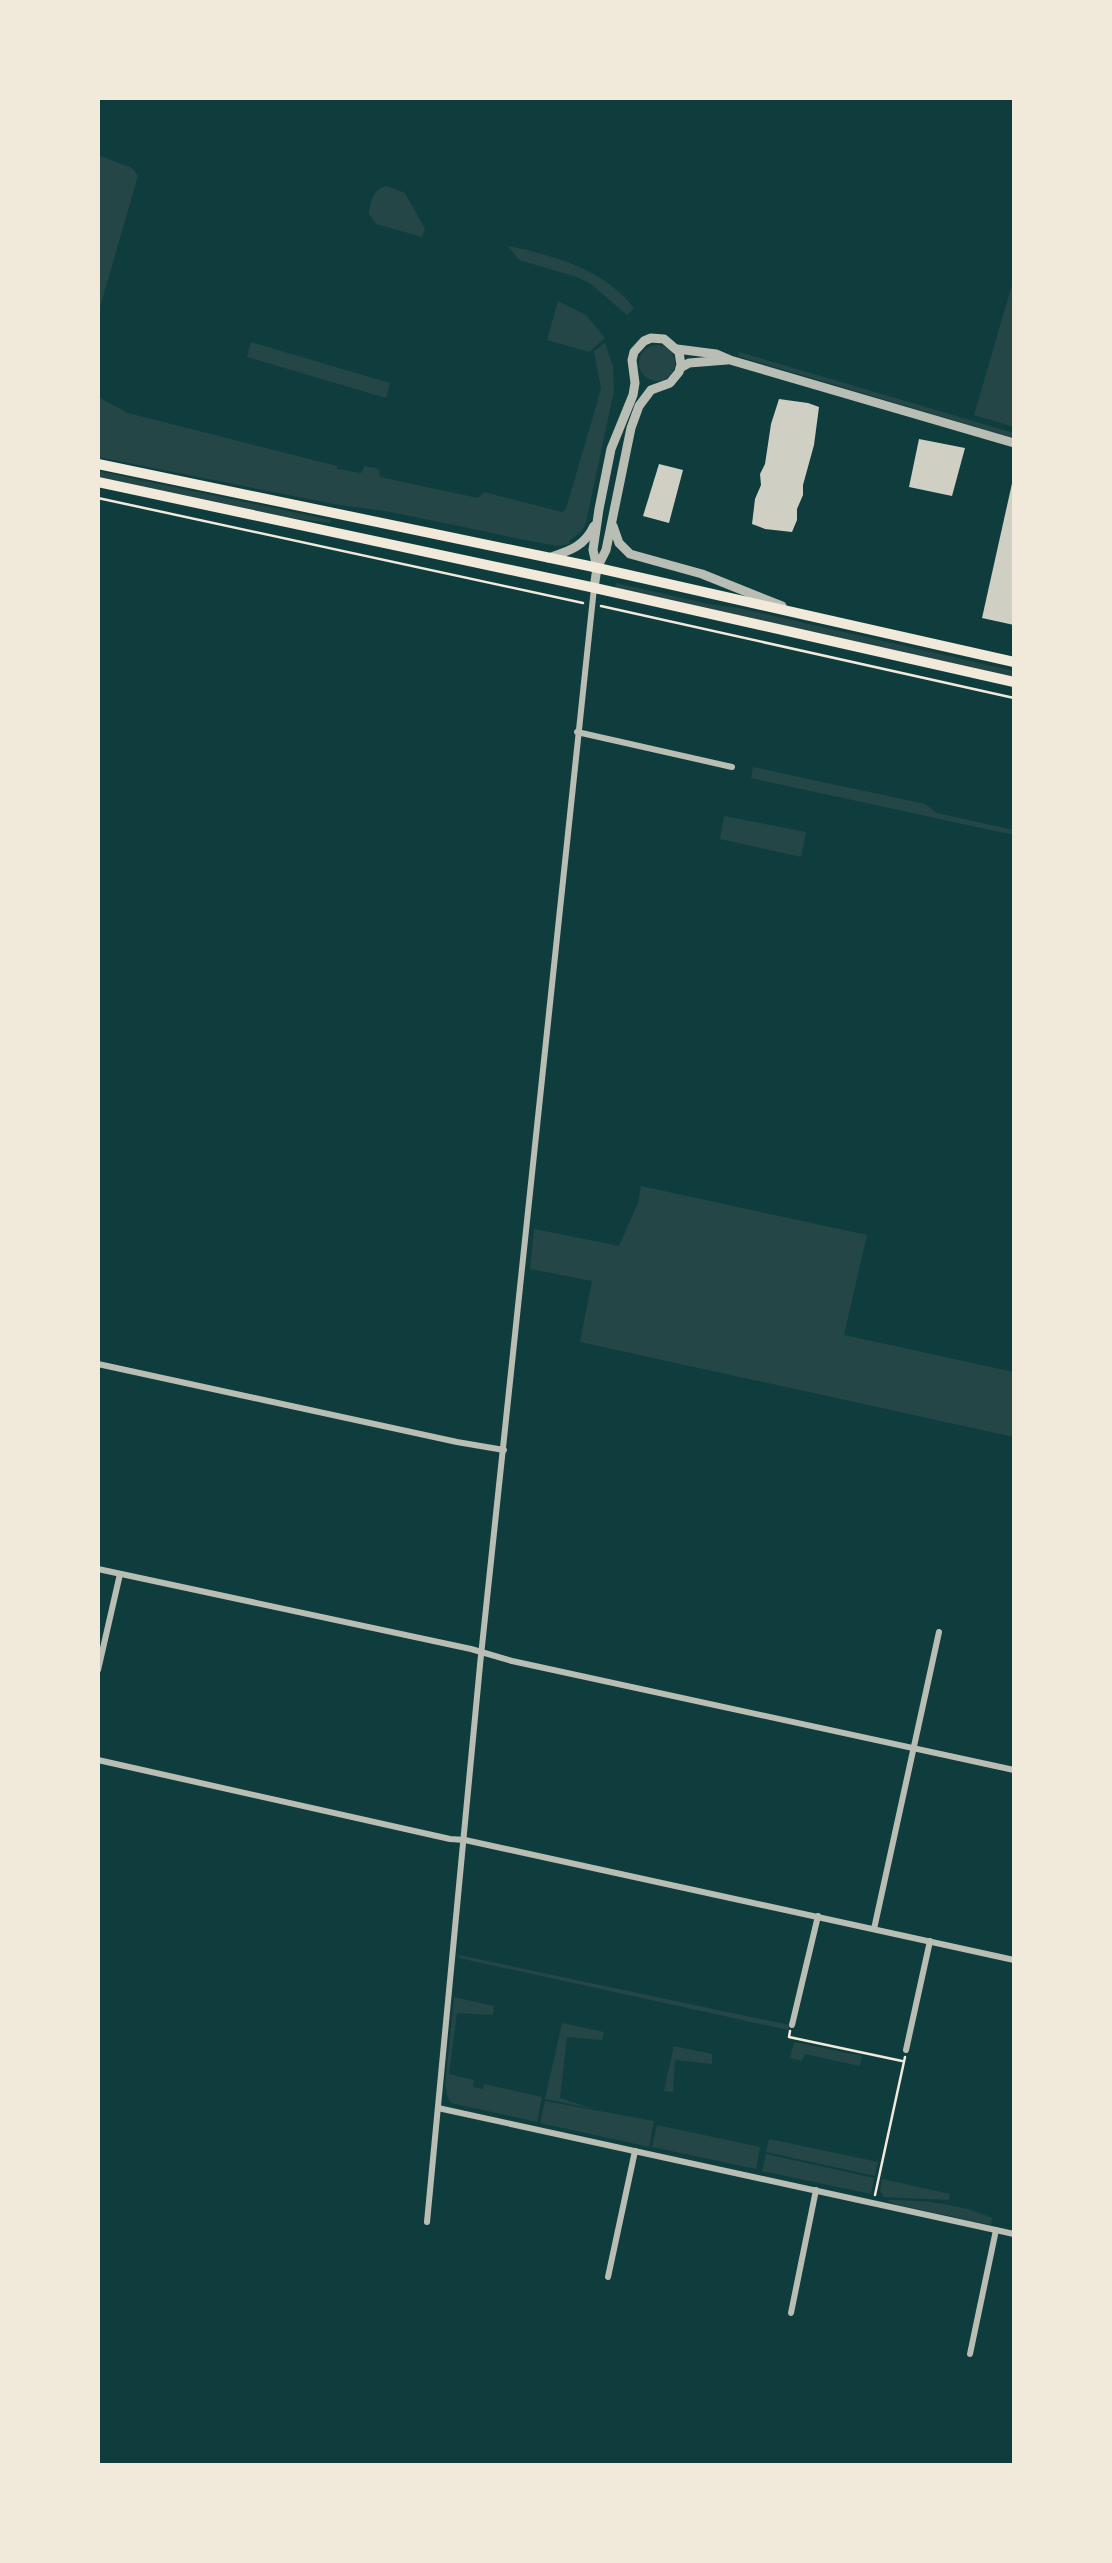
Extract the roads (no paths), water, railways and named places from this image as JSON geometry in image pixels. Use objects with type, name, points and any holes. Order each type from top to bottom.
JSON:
[{"type":"main road","points":[[98,464],[598,568],[1014,662]]},
{"type":"main road","points":[[98,482],[1014,682]]},
{"type":"street","points":[[427,2222],[482,1653],[594,588],[639,406],[651,390],[675,378],[680,368],[677,349],[664,339],[644,341],[634,352],[633,395],[611,449],[599,509],[593,550],[598,568]]},
{"type":"street","points":[[677,349],[716,354],[1014,444]]},
{"type":"street","points":[[680,368],[689,363],[730,360]]},
{"type":"street","points":[[634,372],[650,386],[664,386]]},
{"type":"street","points":[[548,558],[584,542],[599,509]]},
{"type":"street","points":[[612,524],[619,543],[630,554],[702,574],[817,619]]},
{"type":"street","points":[[577,732],[732,767]]},
{"type":"street","points":[[98,1364],[504,1450]]},
{"type":"street","points":[[98,1569],[1014,1770]]},
{"type":"street","points":[[98,1670],[120,1574]]},
{"type":"street","points":[[874,1929],[938,1632]]},
{"type":"street","points":[[98,1760],[1014,1960]]},
{"type":"street","points":[[792,2025],[818,1916]]},
{"type":"street","points":[[906,2050],[930,1941]]},
{"type":"street","points":[[438,2108],[1014,2234]]},
{"type":"street","points":[[608,2277],[635,2151]]},
{"type":"street","points":[[791,2313],[816,2190]]},
{"type":"street","points":[[970,2354],[996,2230]]}]
